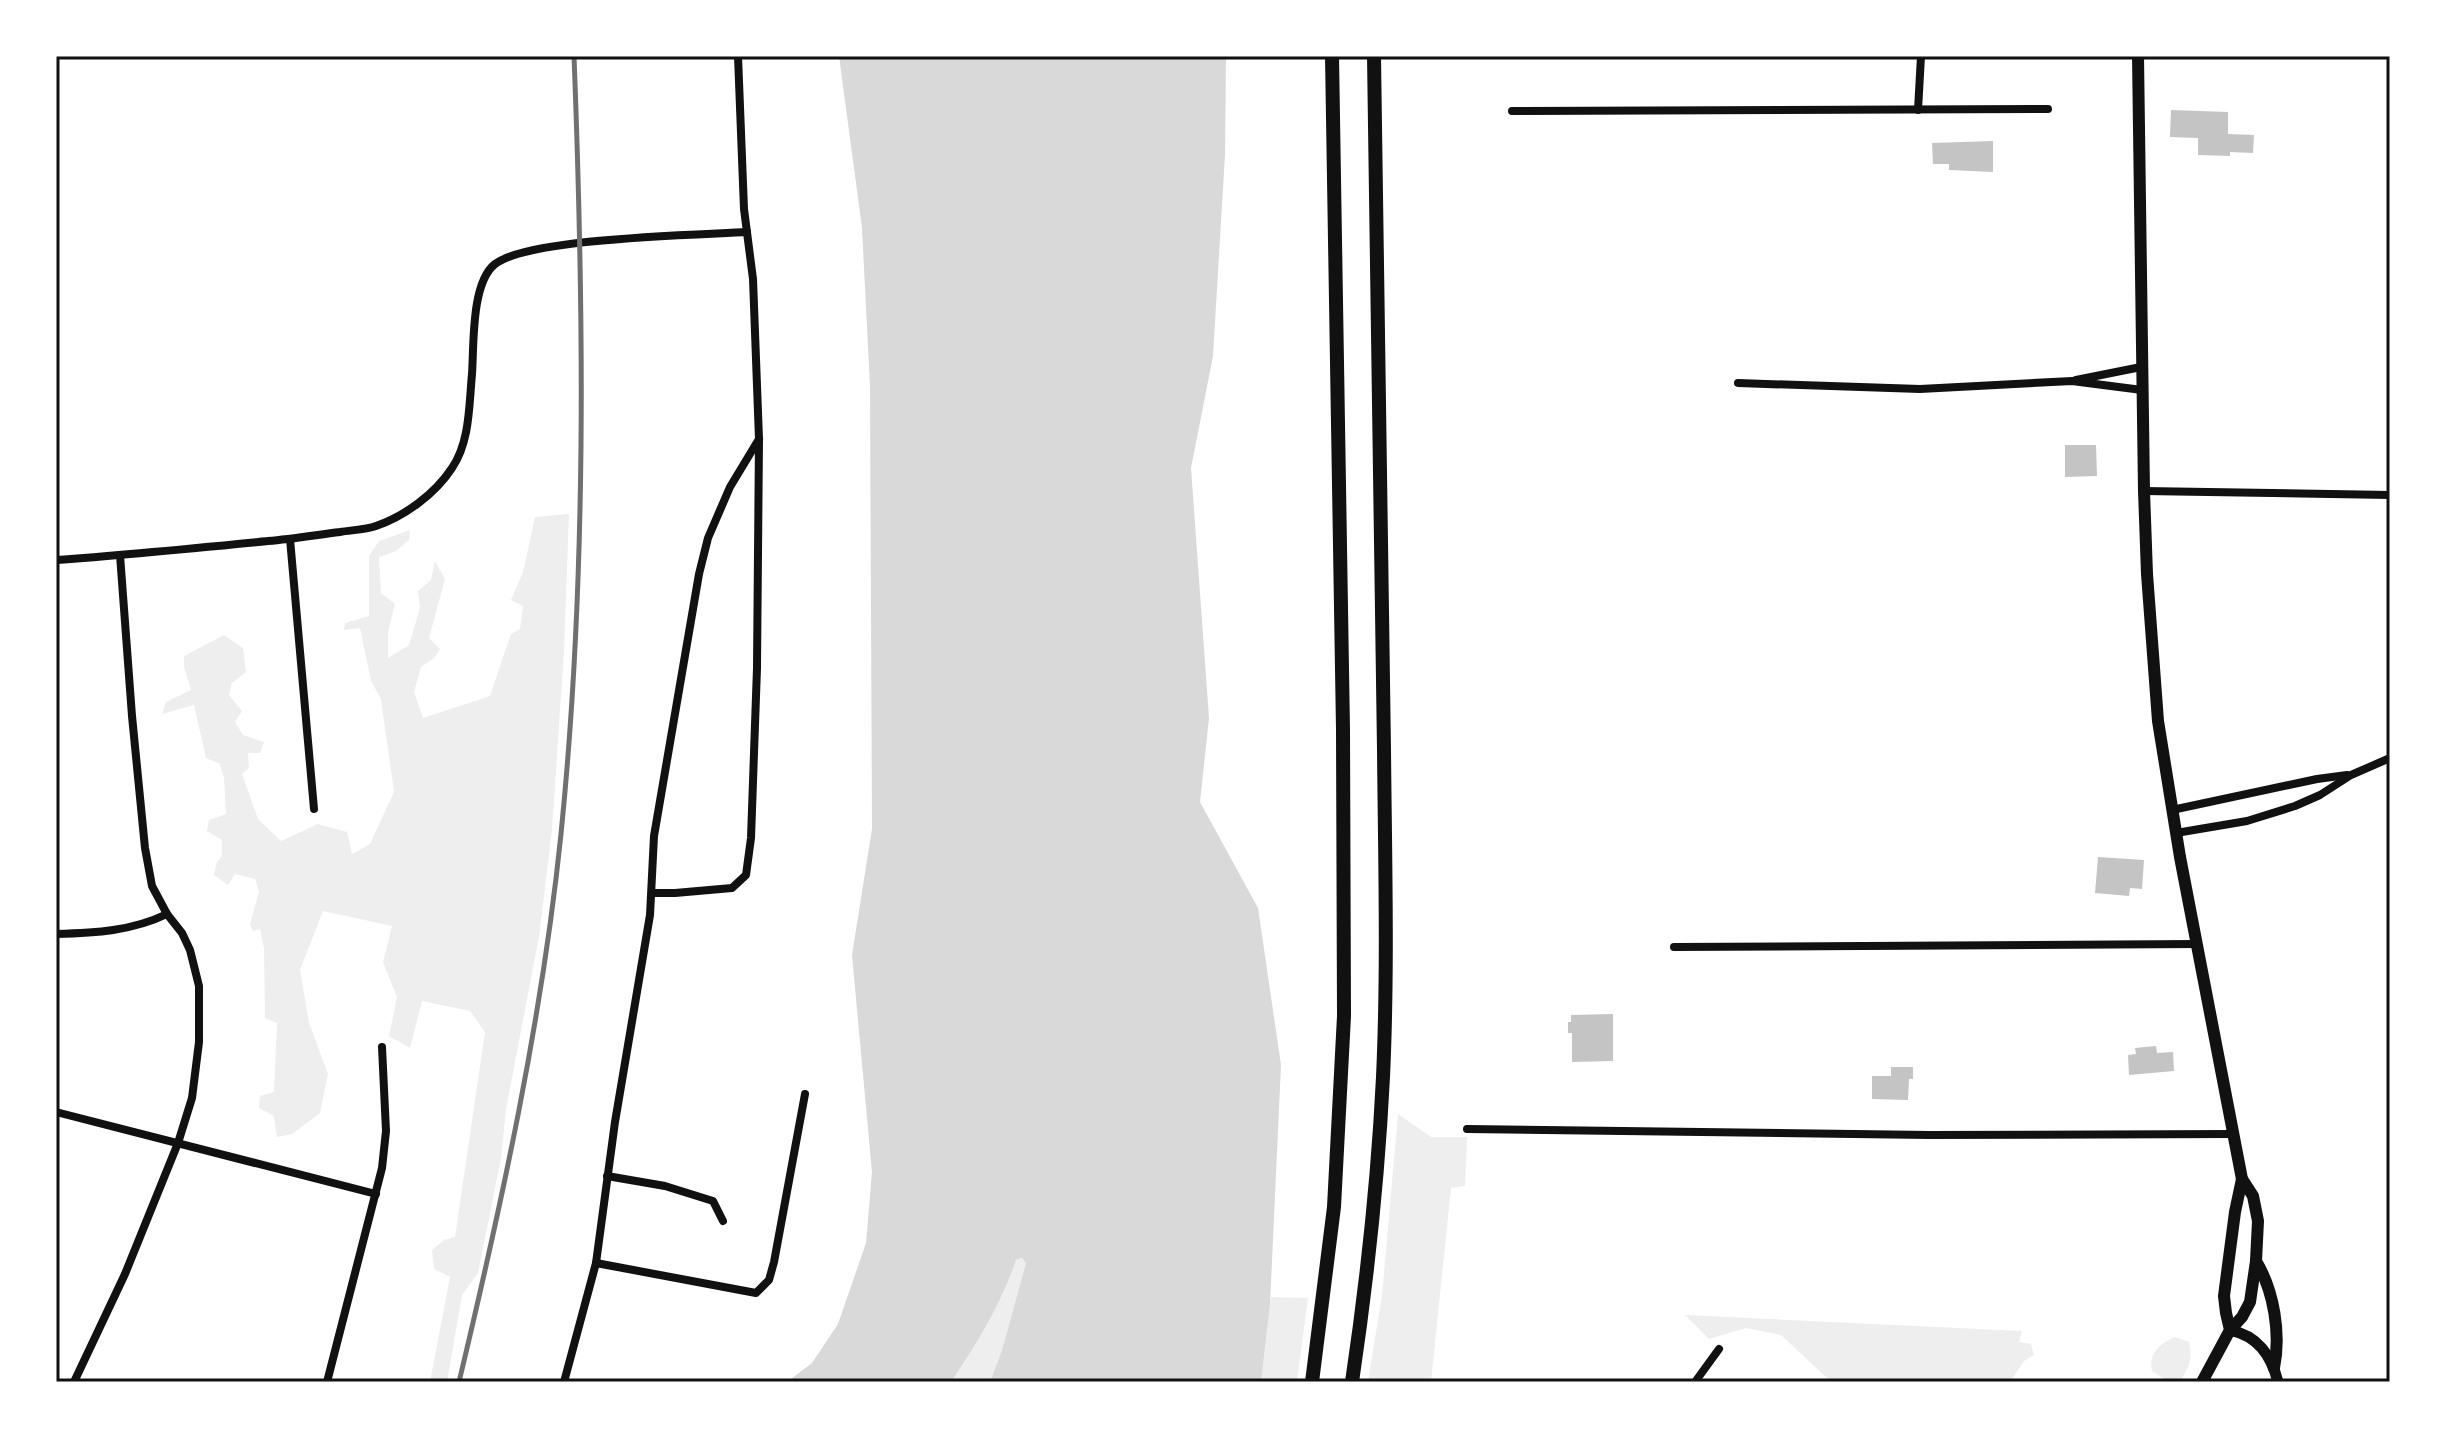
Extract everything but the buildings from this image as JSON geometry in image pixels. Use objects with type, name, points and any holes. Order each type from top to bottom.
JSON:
[{"type":"highway","points":[[1312,1382],[1334,1207],[1344,1016],[1343,715],[1332,56]]},
{"type":"highway","points":[[1352,1382],[1366,1279],[1378,1150],[1385,960],[1374,56]]},
{"type":"main road","points":[[2138,56],[2141,367],[2147,574],[2158,721],[2176,833],[2242,1179],[2224,1296],[2230,1330]]},
{"type":"main road","points":[[2202,1382],[2230,1330],[2250,1302],[2258,1221],[2253,1196],[2242,1179]]},
{"type":"main road","points":[[2256,1261],[2271,1292],[2276,1334],[2274,1368]]},
{"type":"main road","points":[[2230,1330],[2254,1339],[2274,1368],[2278,1382]]},
{"type":"street","points":[[652,893],[732,888],[746,875],[751,838],[757,668],[759,439],[753,279],[739,115],[738,56]]},
{"type":"street","points":[[1918,110],[1921,56]]},
{"type":"street","points":[[1512,111],[2048,109]]},
{"type":"street","points":[[56,560],[290,539],[373,527],[386,522],[422,500],[452,468],[461,449],[468,416],[478,298],[486,275],[495,264],[527,252],[581,243],[747,232]]},
{"type":"street","points":[[2072,381],[2141,367]]},
{"type":"street","points":[[1738,383],[1920,389],[2072,381],[2142,390]]},
{"type":"street","points":[[564,1382],[596,1263],[652,893],[654,836],[699,574],[708,538],[730,487],[759,439]]},
{"type":"street","points":[[2144,491],[2390,495]]},
{"type":"street","points":[[290,539],[314,809]]},
{"type":"street","points":[[74,1382],[125,1274],[178,1143],[192,1098],[199,1042],[201,1005],[190,950],[152,886],[145,848],[120,555]]},
{"type":"street","points":[[2176,833],[2247,821],[2295,806],[2320,795],[2351,775],[2390,758]]},
{"type":"street","points":[[2172,810],[2317,779],[2351,775]]},
{"type":"street","points":[[56,934],[131,928],[167,914]]},
{"type":"street","points":[[1674,947],[2197,944]]},
{"type":"street","points":[[327,1382],[382,1168],[386,1131],[382,1047]]},
{"type":"street","points":[[596,1263],[756,1293],[769,1280],[774,1262],[805,1094]]},
{"type":"street","points":[[56,1112],[376,1194]]},
{"type":"street","points":[[1467,1129],[1944,1135],[2234,1134]]},
{"type":"street","points":[[607,1176],[696,1194],[713,1201],[723,1221]]},
{"type":"street","points":[[1695,1382],[1719,1349]]},
{"type":"shaded area","points":[[839,56],[1226,56],[1225,155],[1213,356],[1191,468],[1209,718],[1200,802],[1258,908],[1281,1065],[1270,1305],[1261,1382],[990,1382],[1026,1263],[1022,1258],[1016,1260],[988,1323],[951,1382],[787,1382],[812,1363],[838,1324],[866,1243],[872,1172],[852,955],[872,829],[870,386],[862,228]]},
{"type":"shaded area","points":[[569,514],[552,830],[539,937],[478,1273],[462,1295],[447,1382],[430,1382],[450,1277],[434,1269],[432,1250],[444,1240],[455,1237],[485,1032],[470,1011],[422,1001],[410,1048],[389,1036],[397,997],[383,962],[392,926],[323,911],[300,970],[309,1023],[328,1074],[320,1113],[292,1134],[277,1137],[274,1116],[259,1108],[260,1096],[274,1092],[277,1023],[265,1018],[264,948],[260,929],[253,931],[250,925],[259,891],[255,879],[235,874],[228,885],[214,875],[222,856],[222,840],[207,831],[209,820],[226,814],[224,778],[220,764],[206,758],[194,705],[162,714],[166,702],[191,690],[184,656],[224,635],[243,648],[246,672],[232,683],[229,695],[242,711],[235,722],[243,735],[264,742],[260,753],[248,753],[249,768],[242,774],[258,819],[281,841],[318,824],[347,832],[352,854],[370,844],[394,792],[381,699],[371,681],[360,628],[344,630],[345,623],[369,616],[369,556],[379,541],[410,530],[409,540],[396,551],[379,557],[381,593],[395,604],[388,632],[388,658],[409,645],[420,608],[418,591],[431,580],[435,561],[445,579],[429,638],[440,649],[434,658],[421,667],[414,692],[423,718],[490,696],[511,634],[520,629],[523,606],[511,600],[523,572],[535,517]]},
{"type":"shaded area","points":[[1398,1114],[1431,1137],[1467,1137],[1465,1186],[1451,1188],[1431,1382],[1368,1382],[1382,1295]]},
{"type":"shaded area","points":[[1023,1258],[1026,1263],[990,1382],[951,1382],[988,1323],[1016,1260]]},
{"type":"shaded area","points":[[1271,1297],[1308,1298],[1297,1382],[1261,1382]]},
{"type":"shaded area","points":[[1685,1315],[2022,1331],[2019,1342],[2031,1344],[2034,1355],[2024,1361],[2010,1382],[1825,1382],[1827,1378],[1781,1335],[1746,1328],[1709,1339]]},
{"type":"shaded area","points":[[2175,1337],[2189,1342],[2190,1358],[2179,1382],[2169,1382],[2152,1371],[2151,1365],[2160,1346]]},
{"type":"railway","points":[[459,1382],[532,1041],[561,834],[575,640],[581,445],[580,251],[574,56]]}]
